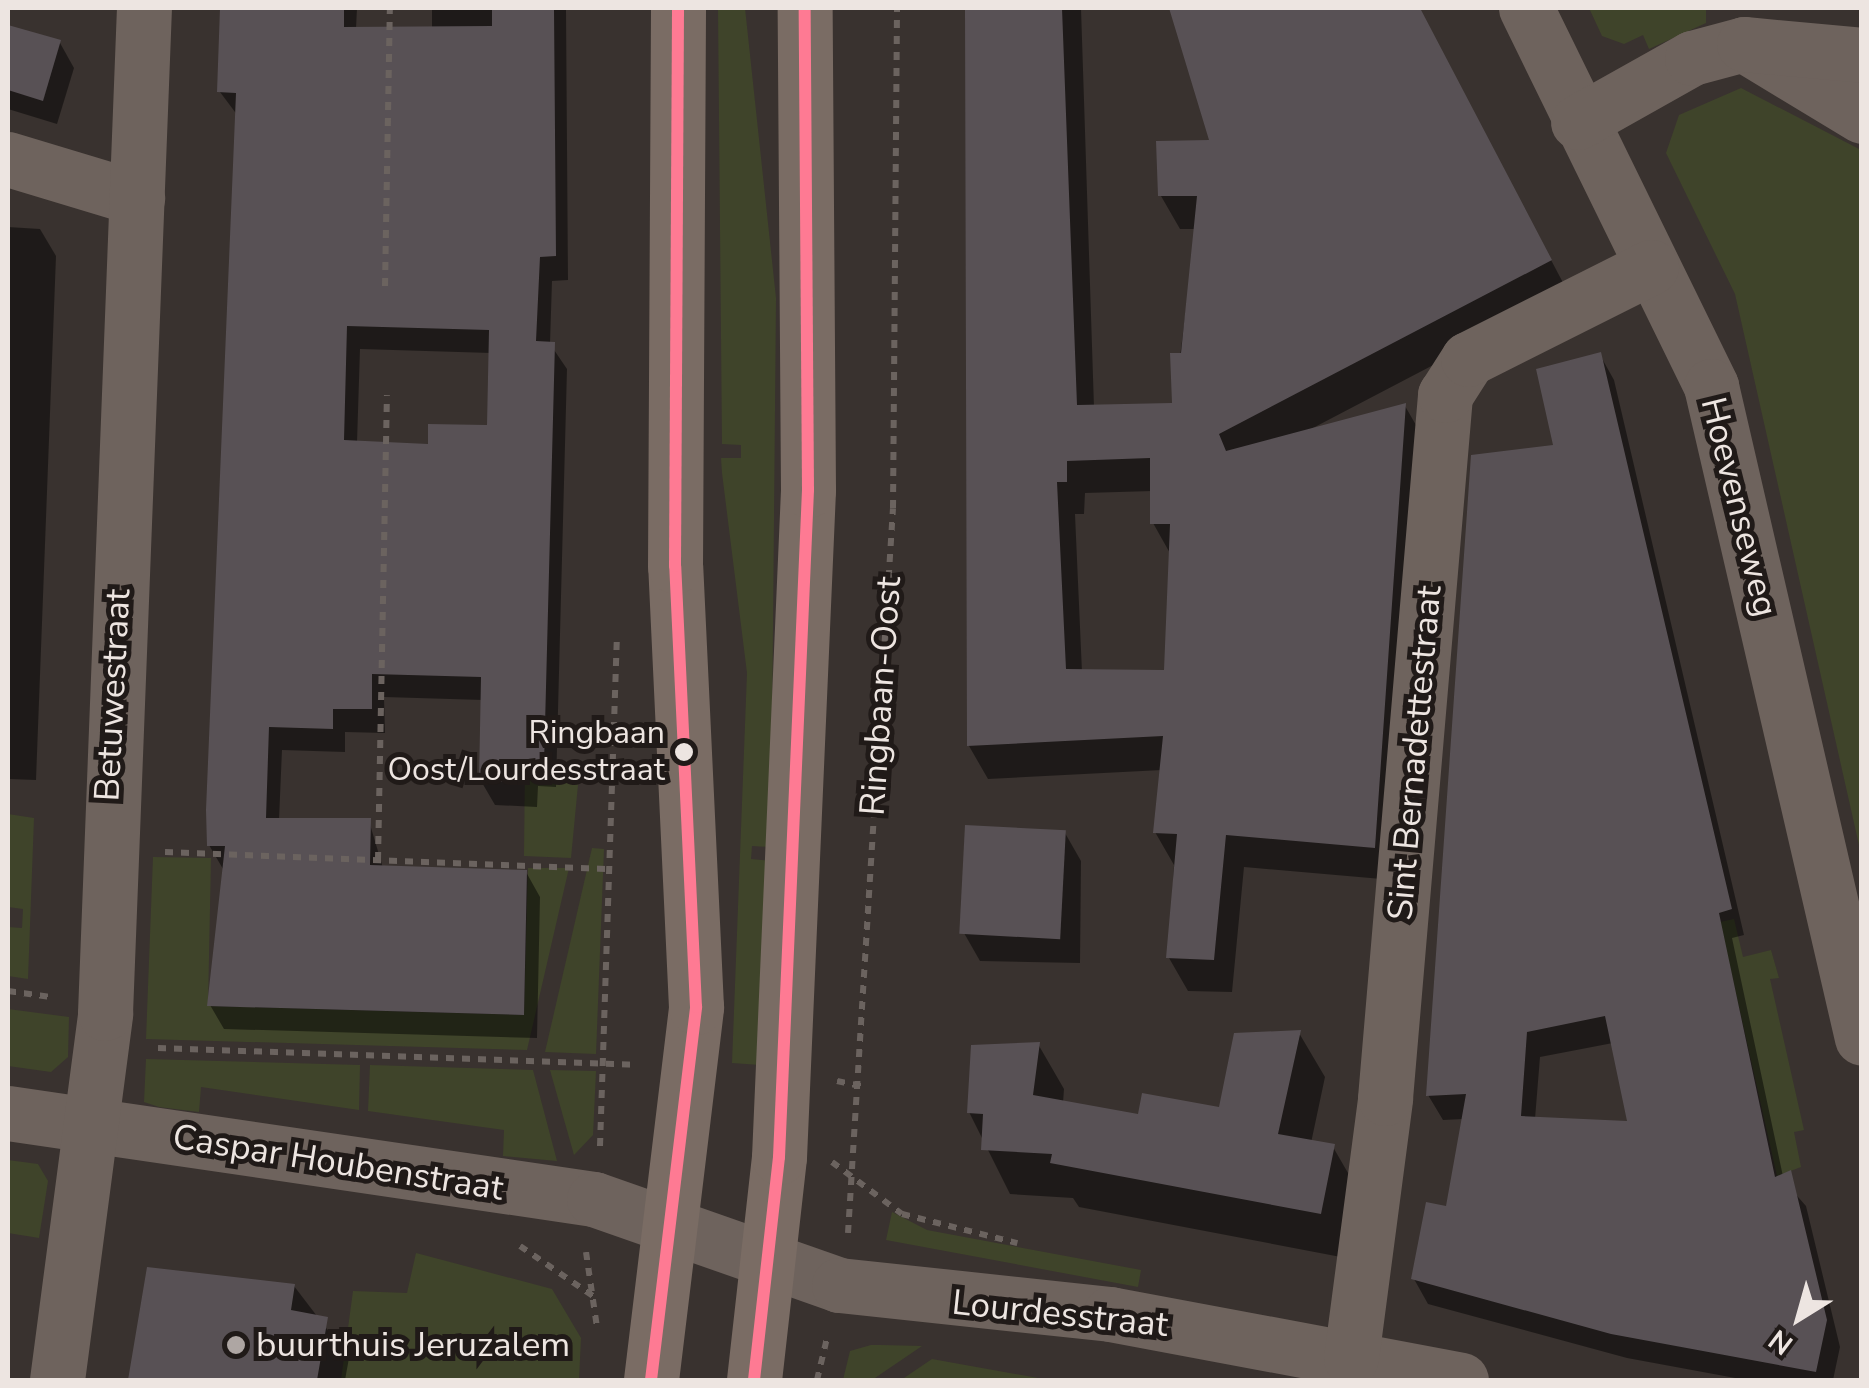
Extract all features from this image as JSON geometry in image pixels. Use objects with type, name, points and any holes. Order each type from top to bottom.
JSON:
[{"type":"main road","points":[[651,1380],[666,1225],[692,1068],[674,566],[678,8]]},
{"type":"main road","points":[[754,1380],[782,1076],[808,490],[805,8]]},
{"type":"street","name":"Betuwestraat","points":[[57,1380],[97,1126],[105,1013],[106,850],[144,8]]},
{"type":"street","name":"Hoevenseweg","points":[[1526,8],[1578,122],[1711,386],[1862,1038]]},
{"type":"street","points":[[1744,44],[1862,116]]},
{"type":"street","points":[[1578,122],[1692,58],[1744,44],[1862,55]]},
{"type":"street","points":[[8,159],[137,198]]},
{"type":"street","name":"Sint Bernadettestraat","points":[[1351,1358],[1385,1098],[1446,395],[1468,359],[1651,267]]},
{"type":"street","name":"Caspar Houbenstraat","points":[[8,1113],[594,1199],[666,1225]]},
{"type":"street","name":"Lourdesstraat","points":[[666,1225],[840,1285],[1110,1314],[1351,1358],[1430,1377]]},
{"type":"path","points":[[385,286],[390,8]]},
{"type":"path","name":"Ringbaan-Oost","points":[[818,1380],[840,1285],[860,1086],[893,508],[897,8]]},
{"type":"path","points":[[378,860],[387,395]]},
{"type":"path","points":[[597,1336],[583,1268],[607,1063],[618,612]]},
{"type":"path","points":[[106,850],[613,868]]},
{"type":"path","points":[[105,1013],[148,1048],[692,1068]]},
{"type":"path","points":[[782,1076],[860,1086]]},
{"type":"path","points":[[849,1167],[902,1214],[1037,1248]]},
{"type":"green space","points":[[718,8],[745,8],[776,298],[771,847],[752,846],[751,859],[771,861],[760,1065],[732,1063],[747,673],[721,458],[741,458],[741,445],[722,444]]},
{"type":"green space","points":[[1589,8],[1706,8],[1706,23],[1649,49],[1643,35],[1624,44],[1602,36]]},
{"type":"green space","points":[[1741,88],[1861,150],[1861,854],[1735,294],[1666,153],[1679,115]]},
{"type":"green space","points":[[525,763],[580,764],[571,858],[524,856]]},
{"type":"green space","points":[[8,814],[34,818],[28,979],[8,976],[8,927],[22,928],[23,909],[8,907]]},
{"type":"green space","points":[[592,848],[604,849],[596,1054],[545,1052]]},
{"type":"green space","points":[[153,857],[211,858],[208,1006],[524,1015],[528,868],[569,868],[527,1050],[146,1039]]},
{"type":"green space","points":[[1734,919],[1743,957],[1771,950],[1779,978],[1770,979],[1804,1130],[1794,1132],[1801,1167],[1777,1176],[1720,922]]},
{"type":"green space","points":[[8,1009],[69,1017],[68,1057],[51,1072],[8,1066]]},
{"type":"green space","points":[[146,1059],[360,1065],[359,1110],[201,1087],[199,1112],[159,1107],[144,1102]]},
{"type":"green space","points":[[370,1065],[533,1070],[557,1161],[503,1156],[504,1130],[368,1111]]},
{"type":"green space","points":[[550,1070],[596,1071],[593,1135],[574,1155]]},
{"type":"green space","points":[[8,1160],[38,1164],[48,1181],[39,1238],[8,1233]]},
{"type":"green space","points":[[892,1212],[927,1230],[1141,1270],[1138,1287],[886,1240]]},
{"type":"green space","points":[[416,1253],[552,1289],[581,1338],[579,1380],[341,1380],[353,1291],[407,1293]]},
{"type":"green space","points":[[871,1345],[922,1346],[872,1380],[843,1380],[850,1351]]},
{"type":"green space","points":[[932,1359],[1049,1380],[901,1380]]},
{"type":"building","points":[[220,8],[344,8],[344,27],[492,26],[492,8],[554,8],[556,256],[540,257],[536,341],[555,342],[544,764],[525,763],[525,783],[479,781],[481,677],[372,674],[372,709],[333,709],[333,729],[269,727],[266,818],[371,818],[370,865],[527,870],[524,1015],[207,1006],[225,846],[207,846],[206,810],[236,93],[217,92]],"holes":[[[347,326],[489,330],[487,425],[428,424],[428,444],[344,440]]]},
{"type":"building","points":[[965,8],[1062,8],[1077,405],[1172,403],[1170,353],[1181,353],[1197,196],[1158,196],[1156,141],[1209,140],[1169,8],[1420,8],[1552,260],[1219,434],[1226,451],[1406,403],[1375,848],[1226,835],[1214,960],[1166,958],[1177,834],[1153,833],[1163,736],[967,746]],"holes":[[[1150,458],[1150,524],[1170,524],[1164,670],[1066,669],[1057,482],[1067,482],[1067,461]]]},
{"type":"building","points":[[8,25],[61,40],[43,101],[8,90]]},
{"type":"building","points":[[1601,352],[1732,909],[1719,913],[1775,1177],[1791,1170],[1827,1320],[1816,1372],[1611,1334],[1411,1279],[1426,1202],[1446,1206],[1466,1094],[1426,1096],[1471,455],[1553,445],[1536,369]],"holes":[[[1605,1016],[1627,1121],[1521,1116],[1527,1032]]]},
{"type":"building","points":[[965,825],[1066,830],[1060,939],[959,934]]},
{"type":"building","points":[[1301,1030],[1278,1134],[1335,1144],[1321,1214],[1050,1163],[1052,1154],[981,1150],[983,1114],[967,1113],[971,1045],[1040,1042],[1033,1095],[1138,1114],[1142,1093],[1219,1107],[1234,1033]]},
{"type":"building","name":"buurthuis Jeruzalem","points":[[147,1267],[295,1284],[291,1310],[328,1317],[317,1380],[128,1380]]},
{"type":"transit line","points":[[651,1380],[696,1007],[675,566],[678,8]]},
{"type":"transit line","points":[[754,1380],[779,1157],[808,490],[805,8]]},
{"type":"place","name":"Ringbaan Oost/Lourdesstraat","points":[[684,752]]},
{"type":"place","name":"buurthuis Jeruzalem","points":[[236,1345]]}]
